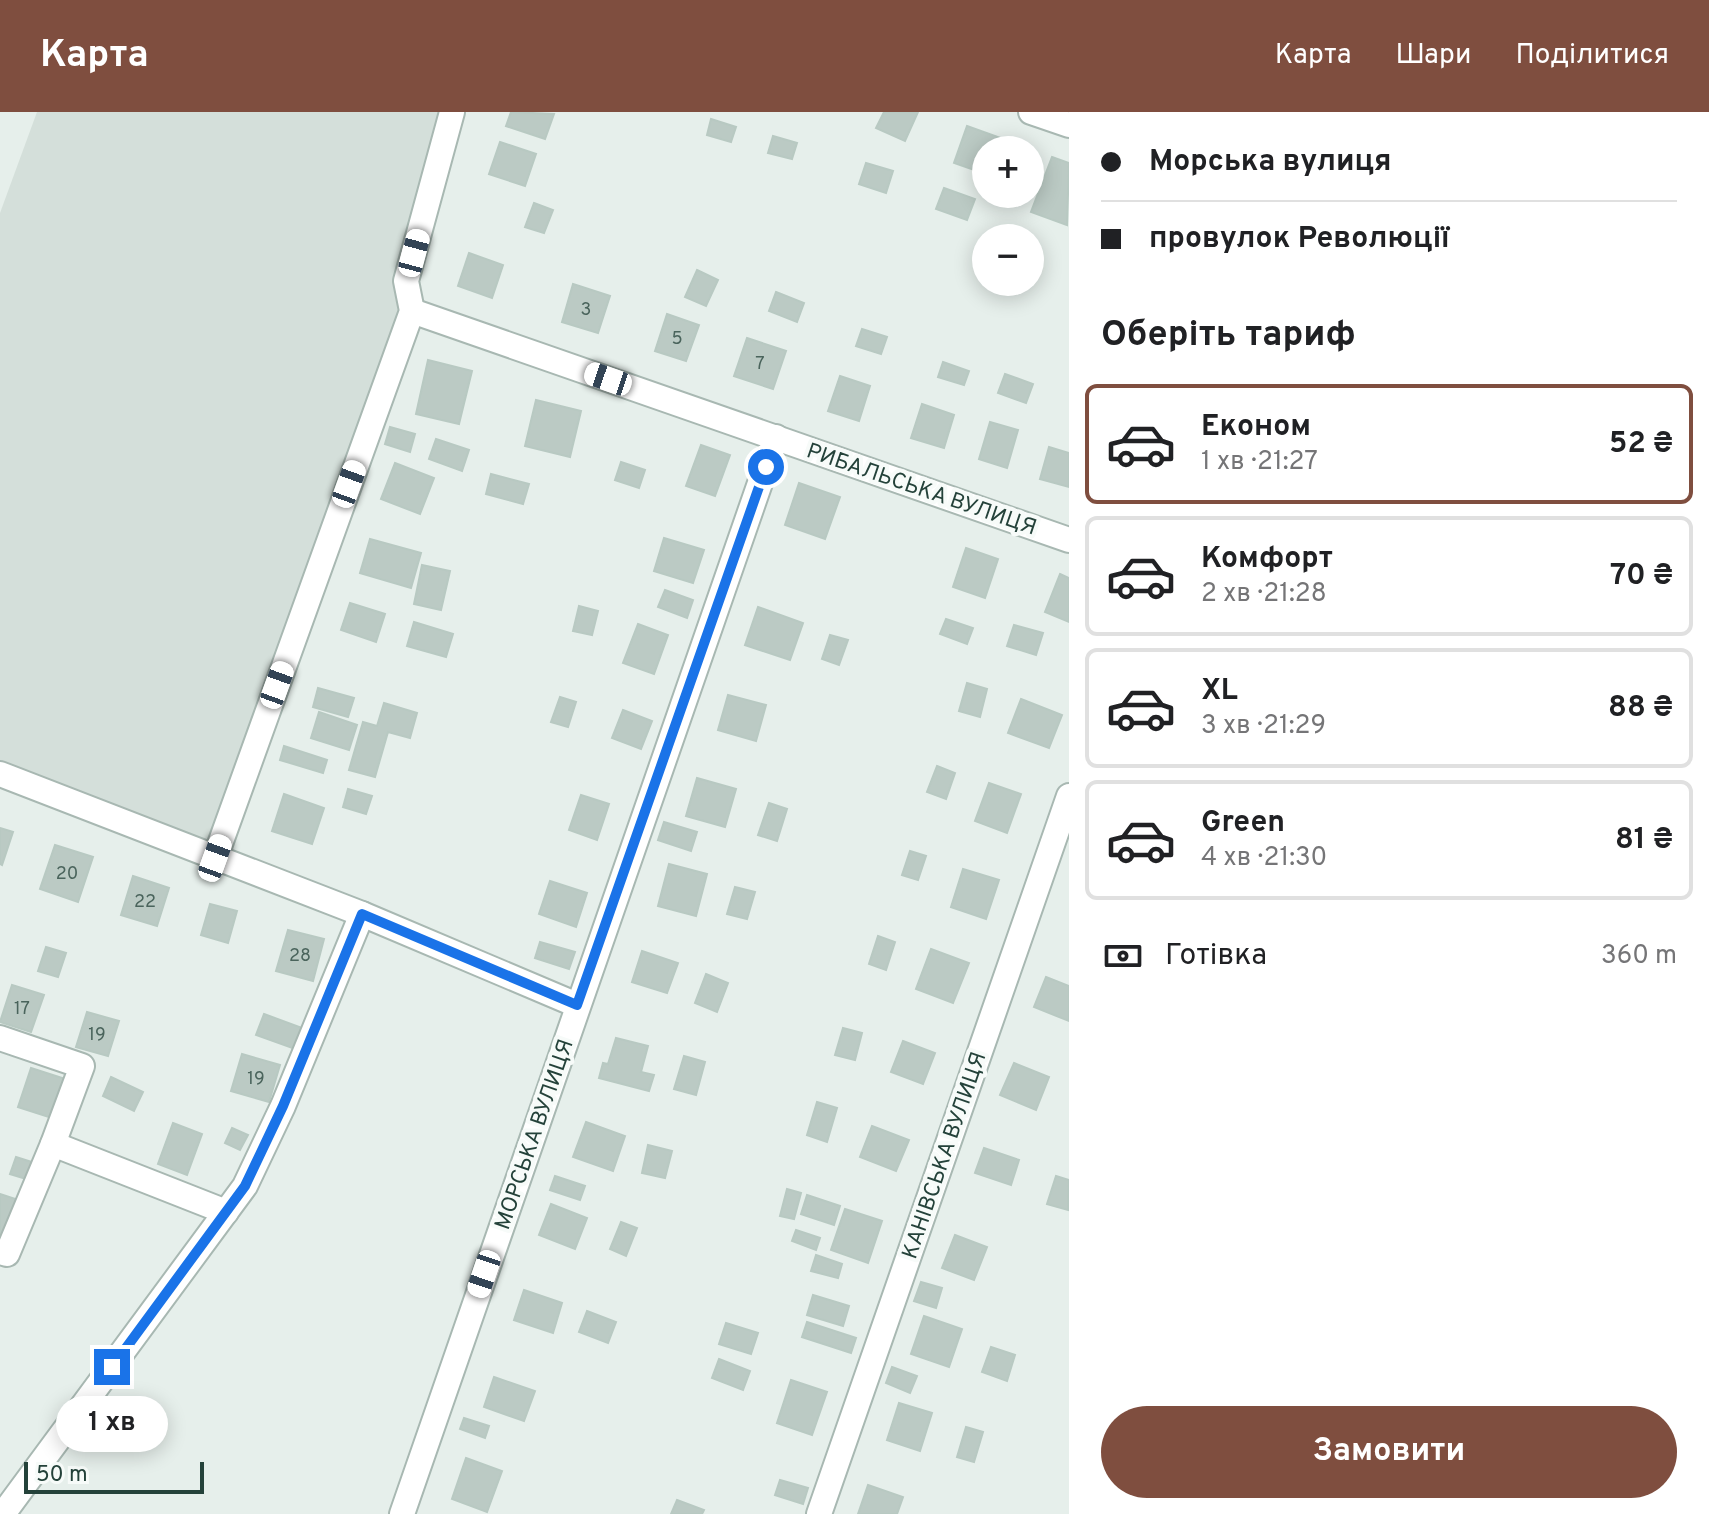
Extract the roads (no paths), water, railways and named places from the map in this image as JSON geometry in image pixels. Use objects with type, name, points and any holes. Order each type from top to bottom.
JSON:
[{"type":"street","points":[[215,858],[412,311],[406,281],[452,112]]},
{"type":"street","points":[[1031,112],[1069,125]]},
{"type":"street","name":"РИБАЛЬСЬКА ВУЛИЦЯ","points":[[412,311],[1069,540]]},
{"type":"street","name":"МОРСЬКА ВУЛИЦЯ","points":[[402,1514],[776,437]]},
{"type":"street","points":[[0,774],[362,914],[577,1005]]},
{"type":"street","name":"КАНІВСЬКА ВУЛИЦЯ","points":[[819,1514],[1069,796]]},
{"type":"street","points":[[3,1514],[245,1186],[278,1118],[362,914]]},
{"type":"street","points":[[0,1038],[82,1066],[53,1144],[4,1253]]},
{"type":"street","points":[[53,1144],[226,1212]]}]
